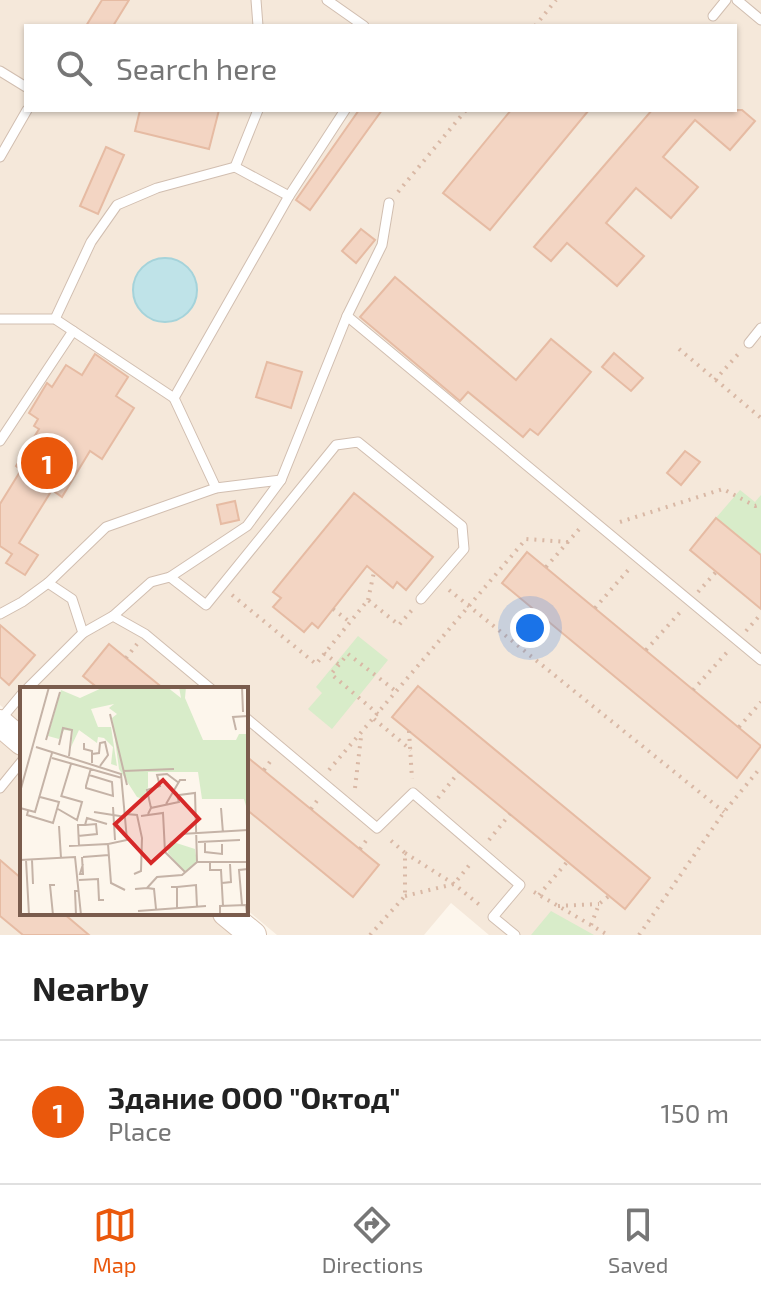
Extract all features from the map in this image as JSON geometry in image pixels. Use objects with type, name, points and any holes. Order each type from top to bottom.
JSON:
[{"type":"street","points":[[0,722],[20,740]]},
{"type":"street","points":[[228,915],[253,935]]},
{"type":"lane","points":[[256,0],[258,24]]},
{"type":"lane","points":[[327,0],[361,24]]},
{"type":"lane","points":[[713,16],[726,0]]},
{"type":"lane","points":[[737,0],[761,20]]},
{"type":"lane","points":[[0,71],[24,86]]},
{"type":"lane","points":[[0,157],[26,112]]},
{"type":"lane","points":[[235,167],[257,112]]},
{"type":"lane","points":[[174,398],[289,196],[344,112]]},
{"type":"lane","points":[[55,319],[91,242],[117,205],[157,188],[235,167],[289,196]]},
{"type":"lane","points":[[29,687],[83,633],[113,616],[151,582],[170,577],[247,526],[281,480],[347,316],[382,245],[389,203]]},
{"type":"lane","points":[[347,316],[761,660]]},
{"type":"lane","points":[[0,319],[55,319],[174,398],[216,488]]},
{"type":"lane","points":[[749,343],[761,328]]},
{"type":"lane","points":[[0,441],[73,331]]},
{"type":"lane","points":[[170,577],[206,605],[336,445],[358,442],[462,526],[464,549],[421,599]]},
{"type":"lane","points":[[0,614],[48,583],[106,527],[216,488],[281,480]]},
{"type":"lane","points":[[48,583],[72,599],[83,633]]},
{"type":"lane","points":[[113,616],[145,634],[209,687]]},
{"type":"lane","points":[[0,722],[20,697]]},
{"type":"lane","points":[[248,720],[377,828],[413,793],[520,885],[493,917],[515,935]]},
{"type":"lane","points":[[0,788],[20,763]]},
{"type":"path","points":[[537,24],[556,0]]},
{"type":"path","points":[[389,203],[464,112]]},
{"type":"path","points":[[715,380],[749,343]]},
{"type":"path","points":[[679,349],[761,418]]},
{"type":"path","points":[[602,528],[723,489],[755,506],[761,504]]},
{"type":"path","points":[[546,567],[589,517]]},
{"type":"path","points":[[321,779],[526,539],[568,542]]},
{"type":"path","points":[[595,608],[638,558]]},
{"type":"path","points":[[221,587],[316,664],[368,600],[374,572]]},
{"type":"path","points":[[437,581],[724,812]]},
{"type":"path","points":[[368,600],[399,625],[421,599]]},
{"type":"path","points":[[333,609],[350,622]]},
{"type":"path","points":[[324,653],[338,665]]},
{"type":"path","points":[[378,714],[331,674],[338,665],[348,654],[397,692]]},
{"type":"path","points":[[739,727],[761,702]]},
{"type":"path","points":[[374,719],[411,750]]},
{"type":"path","points":[[409,731],[413,793]]},
{"type":"path","points":[[352,807],[361,735]]},
{"type":"path","points":[[639,935],[724,812],[761,767]]},
{"type":"path","points":[[430,808],[459,772]]},
{"type":"path","points":[[370,935],[405,896],[454,884],[510,814]]},
{"type":"path","points":[[377,828],[405,853],[454,884],[493,917]]},
{"type":"path","points":[[405,853],[405,896]]},
{"type":"path","points":[[539,895],[567,862]]},
{"type":"path","points":[[520,885],[608,935]]},
{"type":"path","points":[[591,925],[599,904],[609,896]]},
{"type":"path","points":[[557,906],[599,904]]},
{"type":"shaded area","points":[[0,0],[761,0],[761,935],[489,935],[451,903],[424,935],[277,935],[248,911],[248,687],[20,687],[20,722],[0,705]]},
{"type":"shaded area","points":[[0,740],[20,756],[20,915],[212,915],[237,935],[0,935]]},
{"type":"green space","points":[[740,490],[755,502],[761,495],[761,555],[716,518]]},
{"type":"green space","points":[[358,636],[388,660],[332,729],[308,709],[322,693],[316,687]]},
{"type":"green space","points":[[551,911],[594,935],[531,935]]},
{"type":"water","points":[[165,258],[177,260],[188,267],[195,278],[195,302],[188,313],[177,320],[165,322],[153,320],[142,313],[135,302],[133,290],[135,278],[142,267],[153,260]]},
{"type":"building","points":[[102,0],[129,0],[114,24],[87,24]]},
{"type":"building","points":[[742,110],[755,121],[730,150],[695,120],[663,157],[698,187],[671,218],[636,188],[606,223],[644,256],[617,286],[567,243],[551,261],[534,247],[650,112]]},
{"type":"building","points":[[140,112],[218,112],[209,149],[135,131]]},
{"type":"building","points":[[358,112],[381,112],[310,210],[296,200]]},
{"type":"building","points":[[509,112],[587,112],[490,230],[443,193]]},
{"type":"building","points":[[106,147],[124,155],[98,214],[80,206]]},
{"type":"building","points":[[361,229],[375,240],[356,263],[342,251]]},
{"type":"building","points":[[395,277],[516,380],[551,339],[591,372],[538,435],[530,429],[523,437],[468,392],[460,401],[360,317]]},
{"type":"building","points":[[614,353],[643,378],[631,391],[602,367]]},
{"type":"building","points":[[95,354],[128,377],[116,396],[134,408],[102,459],[90,451],[62,497],[52,490],[19,543],[38,555],[25,575],[6,563],[12,554],[0,546],[0,504],[21,470],[16,466],[39,429],[34,426],[38,419],[29,413],[47,383],[52,387],[66,365],[82,375]]},
{"type":"building","points":[[267,362],[302,372],[291,408],[256,397]]},
{"type":"building","points":[[685,451],[700,462],[681,485],[667,473]]},
{"type":"building","points":[[354,493],[433,557],[406,590],[397,582],[393,588],[367,566],[318,628],[312,623],[304,632],[273,607],[281,598],[273,592]]},
{"type":"building","points":[[235,501],[239,520],[221,524],[217,505]]},
{"type":"building","points":[[716,518],[761,555],[761,609],[690,550]]},
{"type":"building","points":[[527,552],[761,746],[737,778],[502,583]]},
{"type":"building","points":[[0,625],[35,655],[9,685],[0,677]]},
{"type":"building","points":[[109,644],[162,687],[97,687],[83,676]]},
{"type":"building","points":[[418,686],[650,878],[625,909],[392,717]]},
{"type":"building","points":[[248,758],[379,865],[353,897],[248,811]]},
{"type":"building","points":[[0,860],[20,877],[20,915],[65,915],[89,935],[23,935],[0,916]]},
{"type":"place","name":"Здание ООО \"Октод\"","points":[[47,463]]}]
